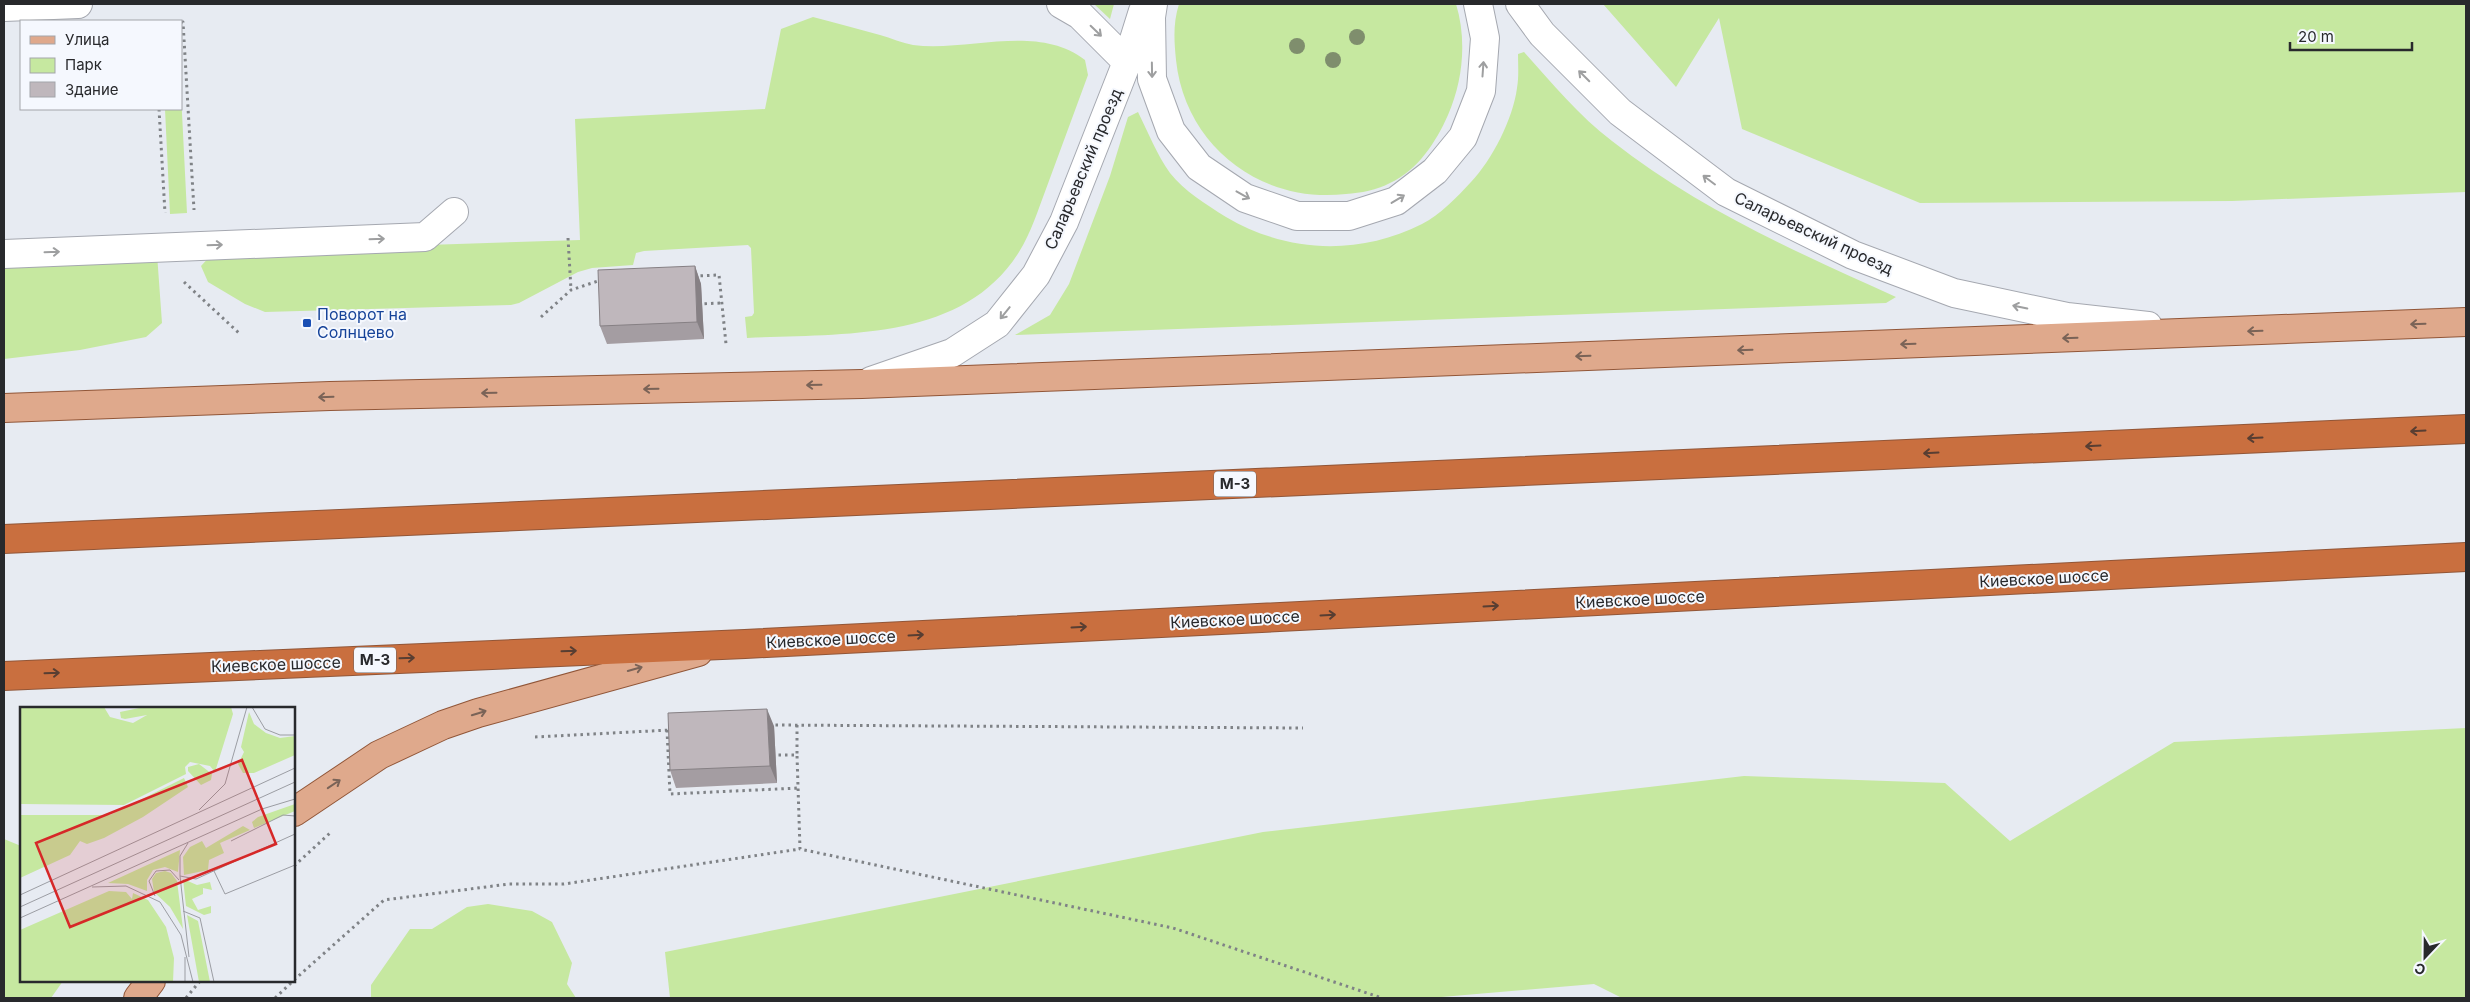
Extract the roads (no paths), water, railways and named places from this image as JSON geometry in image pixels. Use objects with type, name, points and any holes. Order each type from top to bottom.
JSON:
[{"type":"highway","name":"М-3","points":[[4,539],[2466,429]]},
{"type":"highway","name":"Киевское шоссе","points":[[4,676],[745,644],[2466,557]]},
{"type":"main road","points":[[4,408],[330,396],[862,384],[2466,322]]},
{"type":"main road","points":[[295,811],[379,755],[443,726],[478,713],[695,652],[745,644]]},
{"type":"main road","points":[[138,998],[150,982]]},
{"type":"street","points":[[4,7],[78,4]]},
{"type":"street","points":[[1061,4],[1080,15],[1127,62]]},
{"type":"street","name":"Саларьевский проезд","points":[[862,384],[952,353],[996,324],[1036,275],[1064,222],[1127,62],[1145,4]]},
{"type":"street","points":[[1153,4],[1151,17],[1152,79],[1171,131],[1198,167],[1245,198],[1297,216],[1349,216],[1396,201],[1435,171],[1463,137],[1481,91],[1485,38],[1478,4]]},
{"type":"street","name":"Саларьевский проезд","points":[[1520,4],[1542,34],[1620,112],[1718,187],[1853,255],[1954,294],[2067,317],[2206,333]]},
{"type":"street","points":[[4,254],[425,237],[454,212]]},
{"type":"place","name":"Поворот на Солнцево","points":[[307,323]]}]
